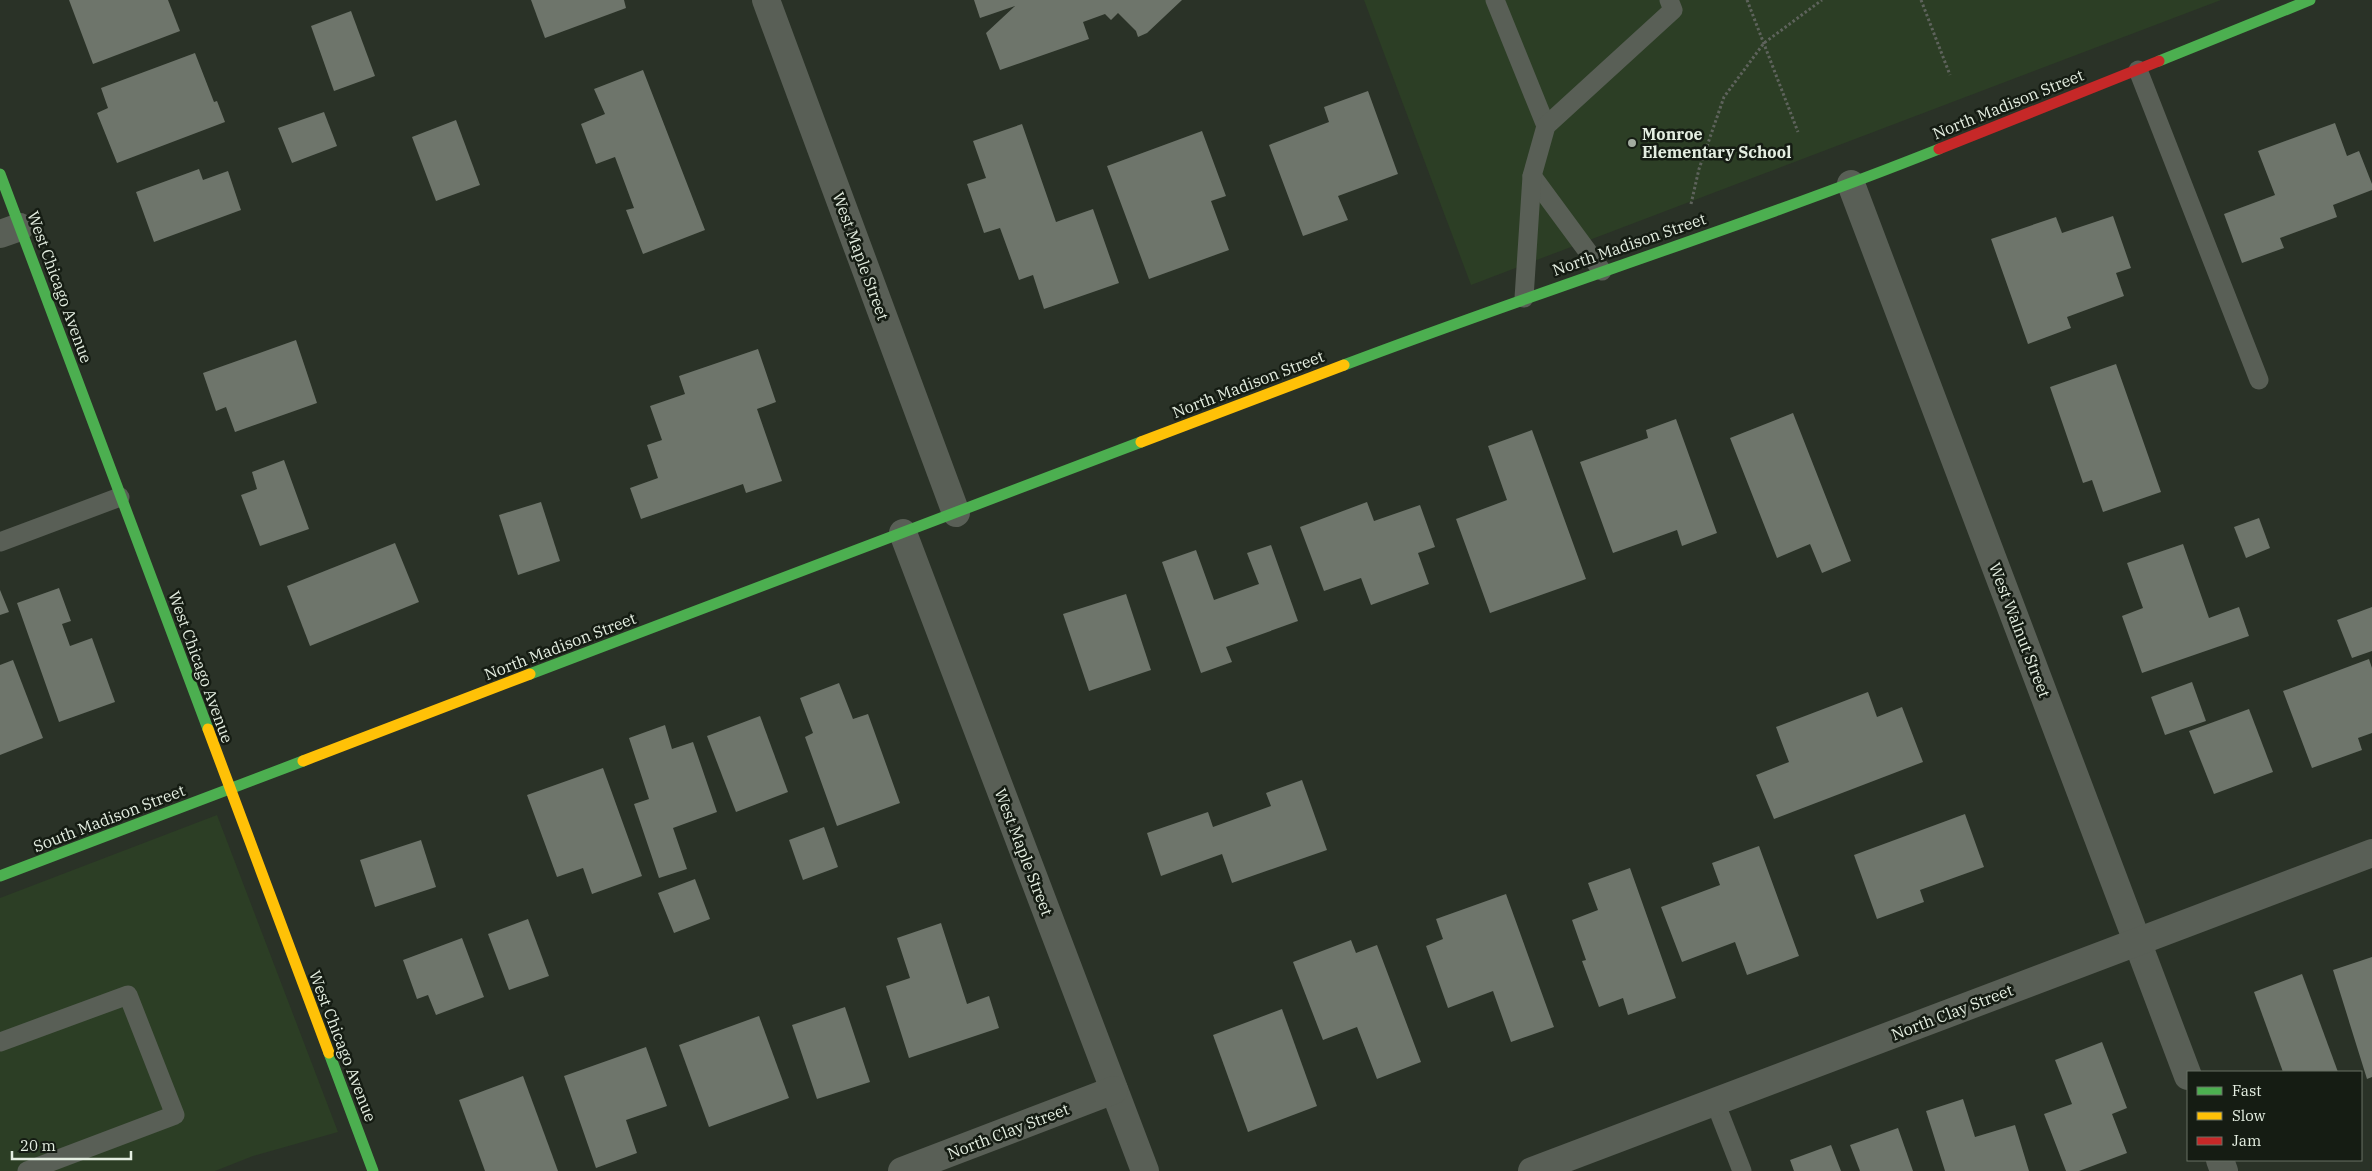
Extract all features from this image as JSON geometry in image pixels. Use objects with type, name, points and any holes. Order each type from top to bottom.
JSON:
[{"type":"street","name":"West Maple Street","points":[[766,0],[956,513]]},
{"type":"street","name":"North Madison Street","points":[[229,790],[1524,298],[1851,184],[2310,0]]},
{"type":"street","name":"West Chicago Avenue","points":[[0,174],[10,231],[120,497],[373,1171]]},
{"type":"street","name":"West Walnut Street","points":[[1851,184],[2187,1073]]},
{"type":"street","name":"West Maple Street","points":[[903,534],[1144,1171]]},
{"type":"street","name":"South Madison Street","points":[[0,876],[229,790]]},
{"type":"street","name":"North Clay Street","points":[[1532,1171],[2372,853]]},
{"type":"street","name":"North Clay Street","points":[[902,1171],[1114,1090]]},
{"type":"lane","points":[[1496,0],[1546,126]]},
{"type":"lane","points":[[1524,298],[1532,176],[1546,126],[1672,10],[1668,0]]},
{"type":"lane","points":[[2138,70],[2259,380]]},
{"type":"lane","points":[[1532,176],[1602,271]]},
{"type":"lane","points":[[0,542],[120,497]]},
{"type":"lane","points":[[0,1042],[128,995],[175,1115],[27,1171]]},
{"type":"lane","points":[[1715,1102],[1742,1171]]},
{"type":"path","points":[[1747,0],[1798,132]]},
{"type":"path","points":[[1683,243],[1699,169],[1724,97],[1764,43],[1822,0]]},
{"type":"path","points":[[1921,0],[1950,75]]},
{"type":"shaded area","name":"Monroe Elementary School","points":[[1364,0],[2221,0],[1471,285]]},
{"type":"shaded area","points":[[217,815],[338,1132],[253,1156],[215,1171],[0,1171],[0,898]]},
{"type":"building","points":[[69,0],[168,0],[180,31],[93,64]]},
{"type":"building","points":[[531,0],[624,0],[626,8],[545,38]]},
{"type":"building","points":[[974,0],[1182,0],[1147,33],[1138,37],[1136,31],[1118,13],[1111,20],[1105,14],[1083,22],[1089,39],[1000,70],[986,33],[1015,6],[980,18]]},
{"type":"building","points":[[351,11],[375,76],[334,91],[311,26]]},
{"type":"building","points":[[195,53],[214,102],[217,101],[225,122],[117,163],[97,113],[108,108],[101,88]]},
{"type":"building","points":[[643,70],[705,230],[643,254],[626,210],[634,208],[615,157],[596,164],[581,124],[605,114],[594,89]]},
{"type":"building","points":[[1368,91],[1398,174],[1338,196],[1348,220],[1303,236],[1269,145],[1329,122],[1324,107]]},
{"type":"building","points":[[324,112],[337,146],[292,163],[278,128]]},
{"type":"building","points":[[456,120],[480,185],[436,201],[412,137]]},
{"type":"building","points":[[2335,123],[2347,156],[2359,151],[2372,184],[2372,190],[2333,205],[2337,217],[2280,238],[2284,248],[2242,263],[2224,214],[2275,195],[2258,151]]},
{"type":"building","points":[[1022,124],[1056,222],[1093,209],[1119,283],[1044,309],[1033,275],[1019,280],[1000,228],[984,233],[967,184],[986,178],[973,141]]},
{"type":"building","points":[[1202,131],[1226,196],[1211,201],[1229,250],[1149,279],[1107,166]]},
{"type":"building","points":[[199,169],[203,180],[228,171],[241,210],[154,242],[136,192]]},
{"type":"building","points":[[2113,216],[2131,268],[2116,273],[2124,296],[2067,317],[2071,328],[2028,344],[1991,239],[2056,217],[2062,233]]},
{"type":"building","points":[[296,340],[317,403],[235,432],[226,407],[216,411],[203,373]]},
{"type":"building","points":[[758,349],[776,402],[757,409],[782,481],[746,493],[743,484],[641,519],[630,488],[658,478],[647,445],[662,440],[650,406],[685,394],[679,376]]},
{"type":"building","points":[[2116,364],[2161,492],[2103,512],[2092,480],[2083,483],[2050,387]]},
{"type":"building","points":[[1793,413],[1851,561],[1822,573],[1810,544],[1777,558],[1730,438]]},
{"type":"building","points":[[1676,419],[1717,533],[1682,546],[1677,530],[1613,553],[1580,462],[1648,438],[1646,430]]},
{"type":"building","points":[[1532,430],[1586,579],[1490,613],[1456,519],[1507,500],[1488,446]]},
{"type":"building","points":[[284,460],[309,529],[260,546],[241,495],[257,489],[252,472]]},
{"type":"building","points":[[541,502],[560,561],[518,575],[499,515]]},
{"type":"building","points":[[1367,502],[1374,521],[1420,505],[1435,547],[1418,553],[1429,584],[1371,605],[1361,578],[1324,591],[1300,527]]},
{"type":"building","points":[[2259,518],[2270,548],[2246,558],[2234,527]]},
{"type":"building","points":[[395,543],[419,602],[310,646],[287,586]]},
{"type":"building","points":[[2183,544],[2209,618],[2239,607],[2249,636],[2142,673],[2122,616],[2143,608],[2127,563]]},
{"type":"building","points":[[1271,545],[1298,621],[1226,647],[1232,662],[1201,673],[1162,562],[1196,550],[1214,600],[1259,584],[1247,553]]},
{"type":"building","points":[[59,588],[71,621],[62,624],[70,646],[92,638],[115,702],[59,722],[17,603]]},
{"type":"building","points":[[0,590],[9,612],[0,615]]},
{"type":"building","points":[[1126,594],[1151,670],[1089,691],[1063,614]]},
{"type":"building","points":[[2372,607],[2372,651],[2352,658],[2337,620]]},
{"type":"building","points":[[2369,659],[2372,668],[2372,733],[2358,738],[2362,750],[2312,768],[2283,691]]},
{"type":"building","points":[[13,660],[43,738],[0,755],[0,665]]},
{"type":"building","points":[[2192,682],[2206,721],[2165,735],[2151,697]]},
{"type":"building","points":[[839,683],[853,719],[868,714],[900,803],[837,826],[805,737],[813,733],[800,698]]},
{"type":"building","points":[[1868,692],[1877,717],[1902,707],[1923,762],[1774,819],[1756,775],[1789,762],[1776,727]]},
{"type":"building","points":[[2249,709],[2273,772],[2214,794],[2189,731]]},
{"type":"building","points":[[760,716],[788,792],[736,812],[707,736]]},
{"type":"building","points":[[665,725],[672,749],[693,742],[717,812],[673,828],[687,869],[659,878],[634,804],[649,799],[629,738]]},
{"type":"building","points":[[603,768],[642,876],[592,894],[583,868],[557,877],[527,795]]},
{"type":"building","points":[[1302,780],[1327,850],[1232,883],[1222,854],[1161,876],[1147,833],[1208,812],[1213,827],[1271,806],[1266,793]]},
{"type":"building","points":[[1965,814],[1984,867],[1920,890],[1924,902],[1877,919],[1854,855]]},
{"type":"building","points":[[824,827],[838,867],[803,880],[789,840]]},
{"type":"building","points":[[421,840],[436,887],[375,907],[360,860]]},
{"type":"building","points":[[1759,846],[1799,956],[1747,975],[1735,942],[1682,962],[1661,907],[1720,885],[1712,863]]},
{"type":"building","points":[[1630,868],[1676,998],[1628,1015],[1623,998],[1599,1007],[1582,961],[1586,960],[1572,920],[1598,910],[1588,883]]},
{"type":"building","points":[[695,879],[710,919],[674,933],[658,893]]},
{"type":"building","points":[[1506,894],[1554,1027],[1511,1042],[1493,991],[1448,1008],[1426,946],[1443,939],[1436,919]]},
{"type":"building","points":[[528,919],[549,976],[509,990],[488,934]]},
{"type":"building","points":[[941,923],[967,1004],[989,996],[999,1028],[909,1058],[886,986],[910,978],[897,938]]},
{"type":"building","points":[[462,938],[484,997],[436,1015],[428,995],[417,999],[403,960]]},
{"type":"building","points":[[1351,940],[1356,953],[1377,945],[1421,1062],[1377,1079],[1357,1027],[1323,1040],[1293,962]]},
{"type":"building","points":[[2372,957],[2372,1077],[2367,1079],[2333,970]]},
{"type":"building","points":[[2302,974],[2338,1071],[2283,1071],[2254,992]]},
{"type":"building","points":[[845,1007],[870,1082],[817,1099],[792,1025]]},
{"type":"building","points":[[1282,1009],[1317,1106],[1248,1132],[1213,1035]]},
{"type":"building","points":[[759,1016],[789,1098],[709,1127],[679,1045]]},
{"type":"building","points":[[2102,1042],[2127,1108],[2112,1114],[2127,1153],[2079,1171],[2066,1171],[2044,1114],[2072,1104],[2055,1060]]},
{"type":"building","points":[[646,1047],[667,1106],[626,1120],[637,1153],[596,1168],[564,1076]]},
{"type":"building","points":[[523,1076],[558,1171],[485,1171],[459,1100]]},
{"type":"building","points":[[1963,1099],[1975,1137],[2015,1125],[2029,1171],[1945,1171],[1926,1111]]},
{"type":"building","points":[[1898,1128],[1913,1171],[1860,1171],[1850,1145]]},
{"type":"building","points":[[1831,1145],[1841,1171],[1794,1171],[1790,1160]]},
{"type":"traffic: fast","points":[[2159,61],[2310,0]]},
{"type":"traffic: fast","points":[[1344,365],[1418,337],[1717,232],[1939,149]]},
{"type":"traffic: fast","points":[[0,174],[208,729]]},
{"type":"traffic: fast","points":[[530,674],[1141,442]]},
{"type":"traffic: fast","points":[[0,876],[303,761]]},
{"type":"traffic: fast","points":[[329,1053],[373,1171]]},
{"type":"traffic: slow","points":[[1141,442],[1344,365]]},
{"type":"traffic: slow","points":[[303,761],[530,674]]},
{"type":"traffic: slow","points":[[208,729],[329,1053]]},
{"type":"traffic: jam","points":[[1939,149],[2159,61]]},
{"type":"place","name":"Monroe Elementary School","points":[[1632,143]]}]
